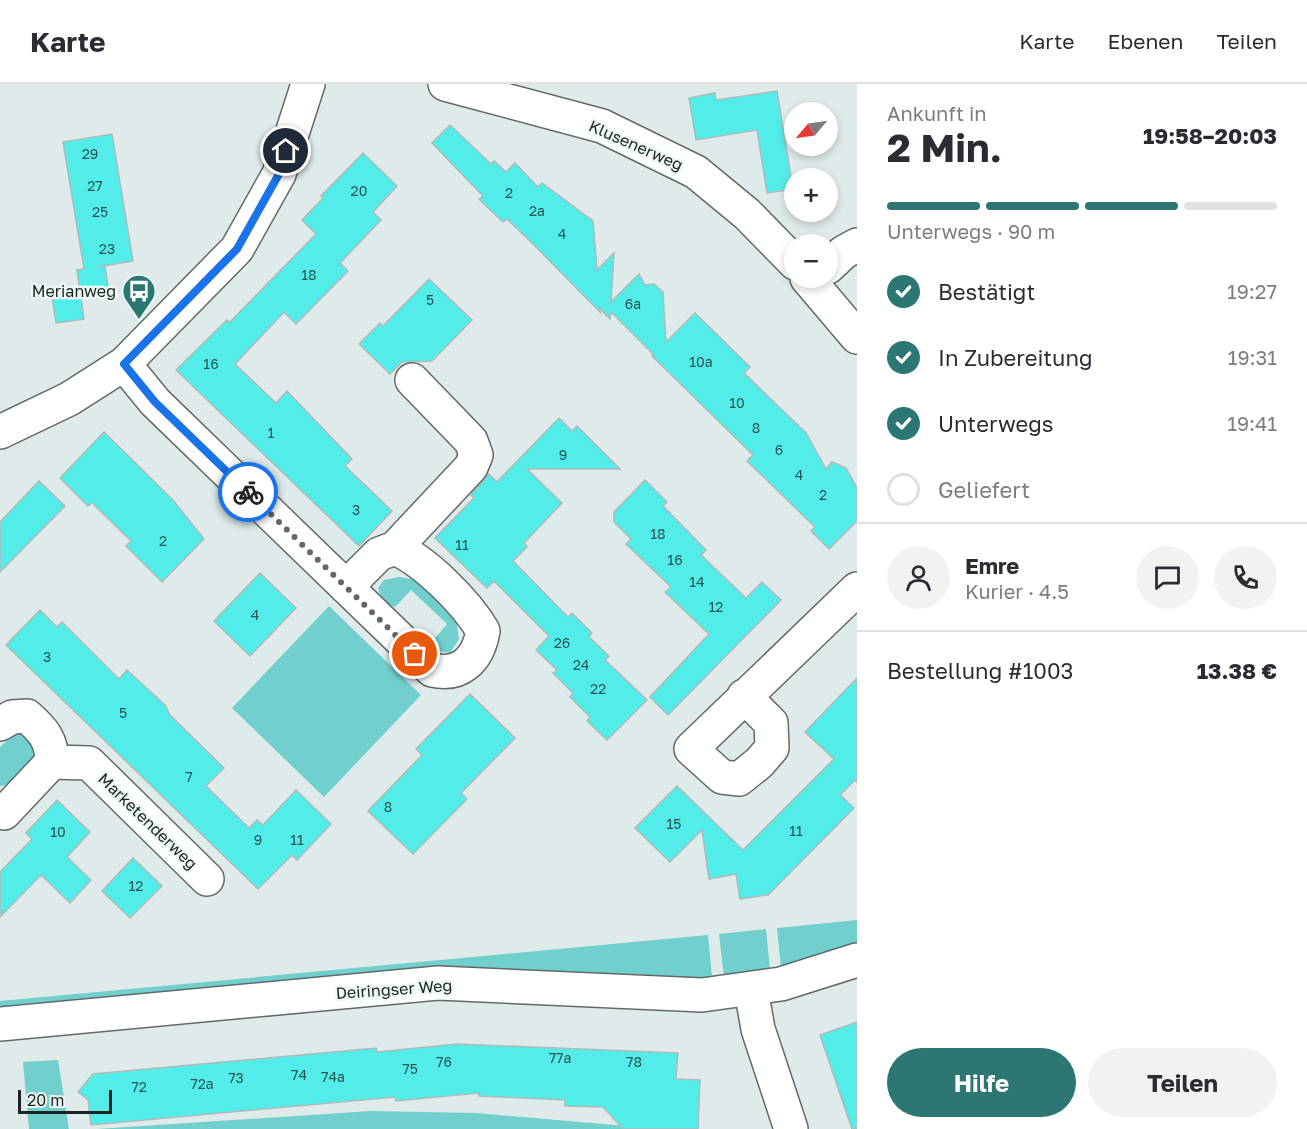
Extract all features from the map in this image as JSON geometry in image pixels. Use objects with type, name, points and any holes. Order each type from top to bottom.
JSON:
[{"type":"street","points":[[0,432],[69,399],[124,364],[237,249],[279,174],[308,84]]},
{"type":"street","name":"Klusenerweg","points":[[445,84],[602,126],[696,172],[784,248]]},
{"type":"street","points":[[838,256],[857,245]]},
{"type":"street","name":"Klusenerweg","points":[[823,288],[857,337]]},
{"type":"street","points":[[124,364],[155,402],[346,588],[432,670],[447,674],[465,665],[480,649],[483,631],[475,617],[412,556],[396,548]]},
{"type":"street","points":[[346,588],[379,554],[396,548],[471,467],[476,454],[471,441],[412,380]]},
{"type":"street","points":[[744,696],[857,589]]},
{"type":"street","points":[[0,724],[12,717],[27,716],[42,729],[52,744],[52,762],[1,813]]},
{"type":"street","name":"Marketenderweg","points":[[52,762],[89,764],[207,879]]},
{"type":"street","name":"Deiringser Weg","points":[[0,1024],[438,983],[702,994],[751,990],[781,984],[857,960]]},
{"type":"street","points":[[751,990],[758,1029],[791,1129]]},
{"type":"shaded area","points":[[399,577],[417,580],[456,618],[459,639],[450,653],[434,650],[431,643],[447,624],[411,590],[395,607],[383,602],[378,588],[384,580]]},
{"type":"shaded area","points":[[329,606],[421,695],[324,797],[232,708]]},
{"type":"shaded area","points":[[24,731],[35,739],[38,758],[12,784],[0,786],[0,747],[14,734]]},
{"type":"shaded area","points":[[857,920],[857,944],[781,968],[777,928]]},
{"type":"shaded area","points":[[766,929],[770,970],[724,978],[719,934]]},
{"type":"shaded area","points":[[708,935],[712,977],[0,1011],[0,1001]]},
{"type":"shaded area","points":[[58,1060],[69,1129],[29,1129],[23,1062]]},
{"type":"shaded area","points":[[371,1111],[476,1113],[661,1129],[97,1129]]},
{"type":"building","points":[[777,91],[784,134],[784,156],[788,156],[790,168],[784,168],[784,190],[767,193],[757,130],[696,140],[689,98],[715,93],[716,100]]},
{"type":"building","points":[[450,125],[491,164],[494,161],[506,172],[515,163],[538,187],[542,183],[593,221],[597,270],[614,253],[611,302],[639,274],[645,285],[654,284],[663,292],[666,342],[695,313],[750,367],[744,373],[806,433],[826,469],[832,462],[846,468],[857,488],[857,521],[829,549],[811,531],[815,527],[747,461],[753,455],[652,356],[654,355],[611,312],[610,319],[599,308],[600,312],[507,219],[503,222],[479,199],[483,196],[432,143]]},
{"type":"building","points":[[112,134],[133,261],[98,267],[105,266],[109,293],[81,298],[84,319],[56,323],[52,296],[80,292],[77,270],[84,269],[63,142]]},
{"type":"building","points":[[363,153],[397,186],[373,212],[381,220],[340,263],[348,271],[296,324],[284,312],[235,364],[276,403],[287,391],[352,459],[345,466],[392,511],[359,546],[176,370],[227,320],[230,322],[316,234],[302,220],[323,198],[321,196]]},
{"type":"building","points":[[429,279],[472,320],[432,361],[402,362],[390,374],[359,344],[380,323],[383,326]]},
{"type":"building","points":[[559,418],[572,431],[577,426],[620,469],[527,469],[562,503],[524,543],[527,547],[513,561],[568,617],[572,613],[592,633],[589,637],[609,656],[605,660],[647,700],[607,740],[587,721],[590,717],[570,697],[573,693],[553,673],[557,670],[536,650],[549,636],[494,581],[487,588],[435,538],[474,498],[471,495],[489,474],[497,482]]},
{"type":"building","points":[[104,432],[173,500],[204,539],[162,582],[126,546],[131,541],[92,503],[88,506],[60,478]]},
{"type":"building","points":[[645,480],[667,502],[663,506],[706,550],[701,555],[746,598],[762,582],[781,600],[668,715],[650,697],[709,634],[665,592],[671,587],[626,544],[631,539],[614,522],[614,512]]},
{"type":"building","points":[[39,481],[65,506],[0,572],[0,522]]},
{"type":"building","points":[[260,573],[296,608],[250,656],[214,621]]},
{"type":"building","points":[[40,610],[57,627],[62,622],[119,679],[127,670],[165,705],[170,715],[224,768],[206,786],[249,828],[257,820],[263,825],[296,790],[331,824],[297,860],[292,855],[258,889],[6,645]]},
{"type":"building","points":[[857,678],[857,782],[855,780],[840,795],[854,808],[768,895],[740,899],[736,874],[709,879],[702,830],[670,862],[635,828],[677,786],[743,850],[834,759],[805,732]]},
{"type":"building","points":[[470,694],[515,738],[461,793],[467,799],[413,854],[368,811],[422,755],[416,749]]},
{"type":"building","points":[[57,800],[90,832],[67,857],[91,880],[70,903],[41,875],[0,917],[0,872],[32,839],[26,833]]},
{"type":"building","points":[[133,858],[162,886],[130,918],[102,891]]},
{"type":"building","points":[[857,1022],[857,1129],[852,1129],[820,1035]]},
{"type":"building","points":[[457,1044],[678,1053],[676,1079],[700,1080],[698,1129],[623,1129],[603,1107],[565,1106],[565,1100],[479,1096],[479,1093],[396,1101],[395,1097],[91,1125],[88,1100],[78,1092],[93,1074],[376,1048],[377,1052]]},
{"type":"way so far","points":[[248,492],[415,654]]},
{"type":"place","name":"Merianweg","points":[[139,320]]},
{"type":"route","points":[[248,492],[155,402],[124,364],[160,330],[237,249],[279,174],[286,151]]}]
